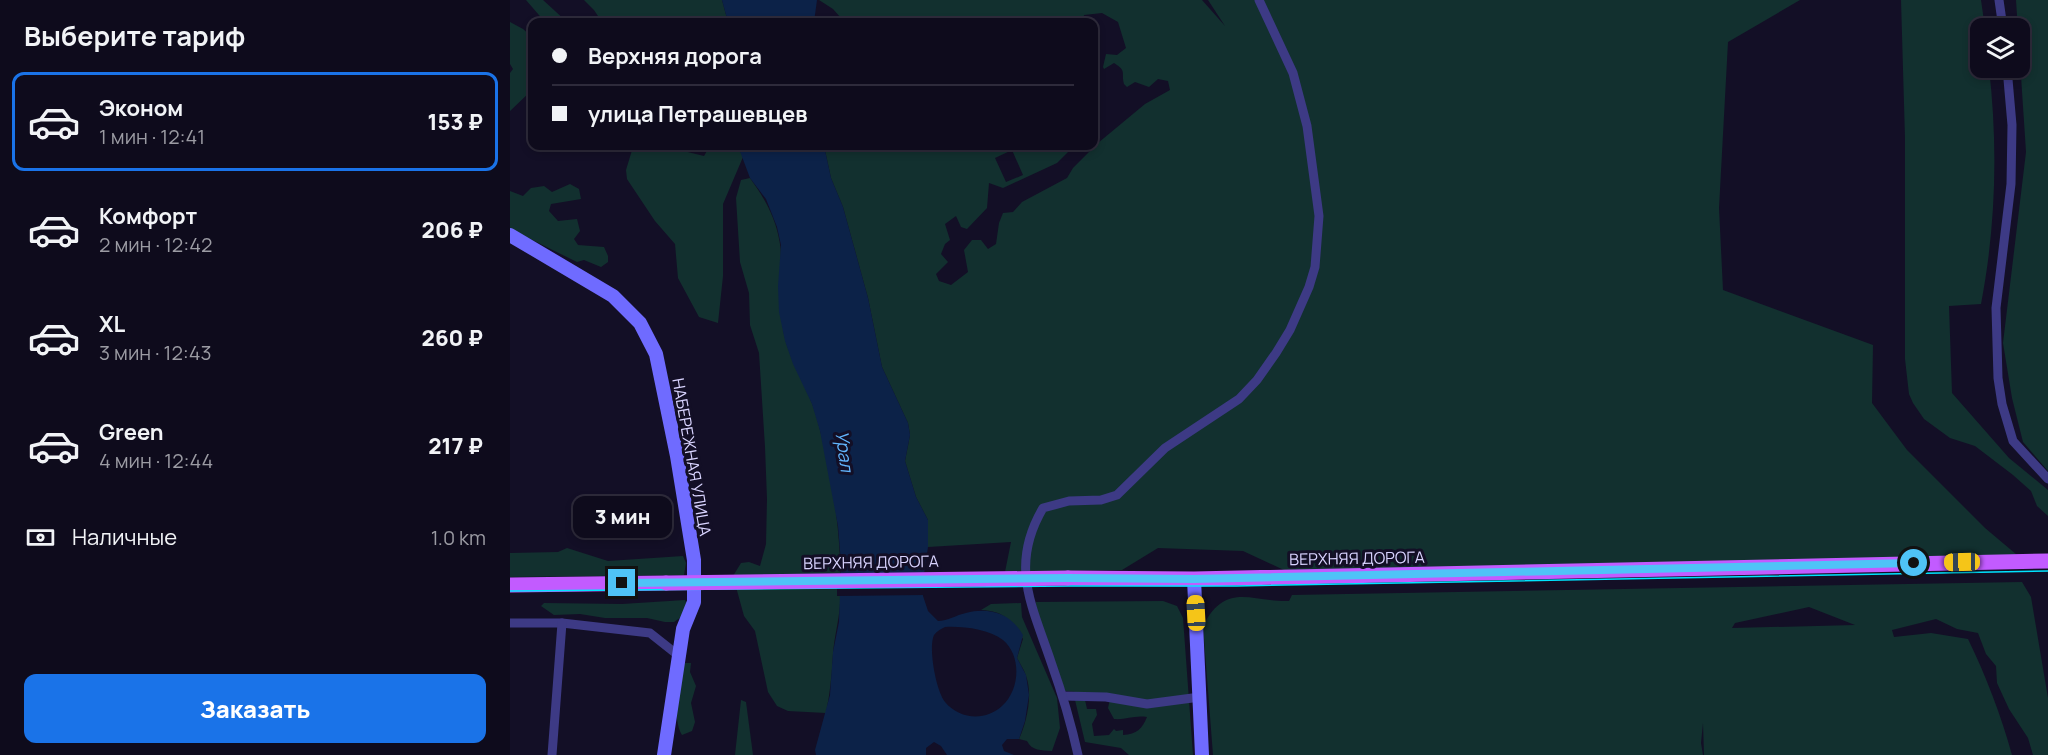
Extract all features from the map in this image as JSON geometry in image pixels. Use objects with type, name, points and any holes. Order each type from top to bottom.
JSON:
[{"type":"main road","name":"НАБЕРЕЖНАЯ УЛИЦА","points":[[510,235],[613,296],[640,323],[656,354],[677,456],[694,560],[694,602],[684,629],[664,755]]},
{"type":"main road","name":"ВЕРХНЯЯ ДОРОГА","points":[[510,585],[1068,578],[1194,579],[2048,561]]},
{"type":"main road","points":[[1194,579],[1202,755]]},
{"type":"street","points":[[1078,755],[1063,696],[1026,590],[1027,544],[1035,521],[1042,508],[1069,501],[1101,500],[1117,495],[1165,448],[1239,399],[1257,380],[1290,330],[1315,267],[1319,216],[1306,126],[1293,73],[1258,0]]},
{"type":"street","points":[[1999,0],[2002,18]]},
{"type":"street","points":[[2008,78],[2012,125],[2011,184],[1996,308],[1998,378],[2001,404],[2013,441],[2048,479]]},
{"type":"street","points":[[510,623],[562,623],[650,633],[679,656]]},
{"type":"street","points":[[552,755],[562,623]]},
{"type":"street","points":[[1063,696],[1106,697],[1147,704],[1200,697]]},
{"type":"green space","points":[[526,0],[543,0],[563,18],[542,18]]},
{"type":"green space","points":[[584,0],[722,0],[727,18],[599,18]]},
{"type":"green space","points":[[819,0],[1202,0],[1225,26],[1208,0],[1800,0],[1728,42],[1719,208],[1723,290],[1873,345],[1872,403],[1907,450],[1985,528],[2023,560],[1286,571],[1243,551],[1158,548],[1122,570],[1005,572],[1011,542],[928,547],[928,520],[916,497],[905,461],[910,435],[908,423],[882,367],[868,298],[843,207],[831,178],[825,150],[1012,150],[1070,150],[1057,163],[1003,188],[989,183],[987,208],[967,229],[961,227],[956,216],[945,224],[950,240],[945,244],[941,254],[948,262],[936,274],[939,281],[951,285],[968,272],[964,250],[972,240],[981,240],[988,249],[996,244],[1003,213],[1013,212],[1022,202],[1067,178],[1073,168],[1091,150],[1098,150],[1098,143],[1145,104],[1170,90],[1168,81],[1158,79],[1149,87],[1135,82],[1127,87],[1124,84],[1122,70],[1118,66],[1114,63],[1104,69],[1106,54],[1117,55],[1126,48],[1118,22],[1102,13],[1084,15],[1084,18],[841,18],[833,9]],"holes":[[[1012,150],[1023,175],[1006,182],[995,158]]]},
{"type":"green space","points":[[1901,0],[1981,0],[1984,18],[1970,18],[1970,78],[1990,78],[1994,127],[1994,186],[1990,245],[1981,304],[1949,306],[1952,393],[2009,458],[2048,490],[2048,516],[2037,506],[2031,491],[2013,475],[1975,446],[1950,438],[1924,419],[1909,394],[1905,359],[1905,138]]},
{"type":"green space","points":[[2016,0],[2048,0],[2048,471],[2023,442],[2012,398],[2003,343],[2026,152],[2021,78],[2030,78],[2030,18],[2017,18]]},
{"type":"green space","points":[[510,22],[528,33],[528,94],[510,111],[510,73],[513,69],[510,64]]},
{"type":"green space","points":[[632,150],[679,150],[704,156],[708,150],[740,150],[743,157],[723,204],[723,276],[718,323],[699,317],[678,278],[675,244],[655,221],[627,179],[626,170]]},
{"type":"green space","points":[[750,178],[769,209],[776,226],[781,252],[780,305],[784,334],[790,355],[816,415],[836,509],[840,556],[840,604],[826,713],[788,711],[777,706],[768,692],[755,631],[744,616],[733,576],[741,563],[749,562],[760,566],[766,544],[767,499],[759,353],[750,325],[749,293],[740,262],[736,198],[741,180]]},
{"type":"green space","points":[[570,184],[579,189],[581,199],[551,204],[549,211],[558,221],[577,219],[580,231],[574,239],[578,245],[604,247],[608,262],[601,267],[584,260],[577,262],[510,229],[510,191],[523,196],[531,188],[544,186],[552,192]]},
{"type":"green space","points":[[567,548],[608,561],[683,556],[686,563],[684,575],[510,577],[510,553],[558,552]]},
{"type":"green space","points":[[2022,582],[2031,597],[2048,698],[2048,755],[2033,755],[2028,738],[2009,709],[1997,683],[1996,666],[1986,654],[1978,633],[1957,629],[1936,619],[1892,630],[1894,637],[1931,633],[1968,639],[1993,696],[2012,755],[1704,755],[1703,723],[1701,743],[1703,755],[1213,755],[1203,626],[1221,603],[1230,599],[1251,597],[1289,601],[1292,595]],"holes":[[[1809,607],[1855,625],[1732,628],[1735,623]]]},
{"type":"green space","points":[[685,600],[687,605],[684,615],[674,622],[647,618],[605,618],[580,614],[554,615],[541,606],[544,603],[622,604]]},
{"type":"green space","points":[[1163,601],[1177,606],[1183,618],[1193,755],[1129,755],[1121,748],[1085,742],[1075,700],[1085,700],[1087,709],[1096,709],[1097,715],[1092,724],[1094,736],[1109,735],[1114,729],[1123,730],[1123,735],[1135,732],[1141,728],[1147,717],[1114,719],[1108,708],[1111,695],[1065,691],[1036,615],[1036,602]]},
{"type":"green space","points":[[1021,603],[1022,617],[1057,698],[1060,728],[1052,751],[1034,748],[1027,741],[1019,739],[1027,716],[1029,699],[1026,676],[1017,658],[1023,639],[1011,622],[1002,615],[981,610],[991,604]]},
{"type":"green space","points":[[685,663],[691,663],[690,672],[696,686],[691,703],[695,722],[692,731],[682,735],[676,709],[680,679]]},
{"type":"green space","points":[[741,700],[746,702],[753,755],[735,755]]},
{"type":"water","points":[[722,0],[817,0],[815,18],[727,18]]},
{"type":"water","name":"Урал","points":[[740,150],[825,150],[831,178],[843,207],[868,298],[882,367],[908,423],[910,435],[905,461],[916,497],[928,520],[923,596],[928,611],[938,621],[974,611],[991,612],[1012,621],[1023,635],[1017,658],[1026,675],[1029,695],[1025,721],[1019,739],[1007,739],[1002,745],[1004,751],[1014,755],[947,755],[941,746],[934,742],[926,748],[926,755],[816,755],[815,750],[830,695],[833,652],[839,622],[841,563],[838,526],[820,431],[812,404],[785,341],[779,312],[781,245],[766,199],[750,178]],"holes":[[[945,627],[967,628],[990,633],[1003,640],[1009,647],[1016,664],[1015,682],[1008,699],[996,711],[981,716],[965,715],[951,708],[942,696],[934,669],[932,649],[934,635]]]},
{"type":"pier","points":[[837,576],[926,581],[926,595],[837,596]]},
{"type":"tram line","points":[[510,591],[1236,586],[2048,571]]},
{"type":"route","points":[[622,583],[1068,578],[1194,579],[1914,563]]}]
